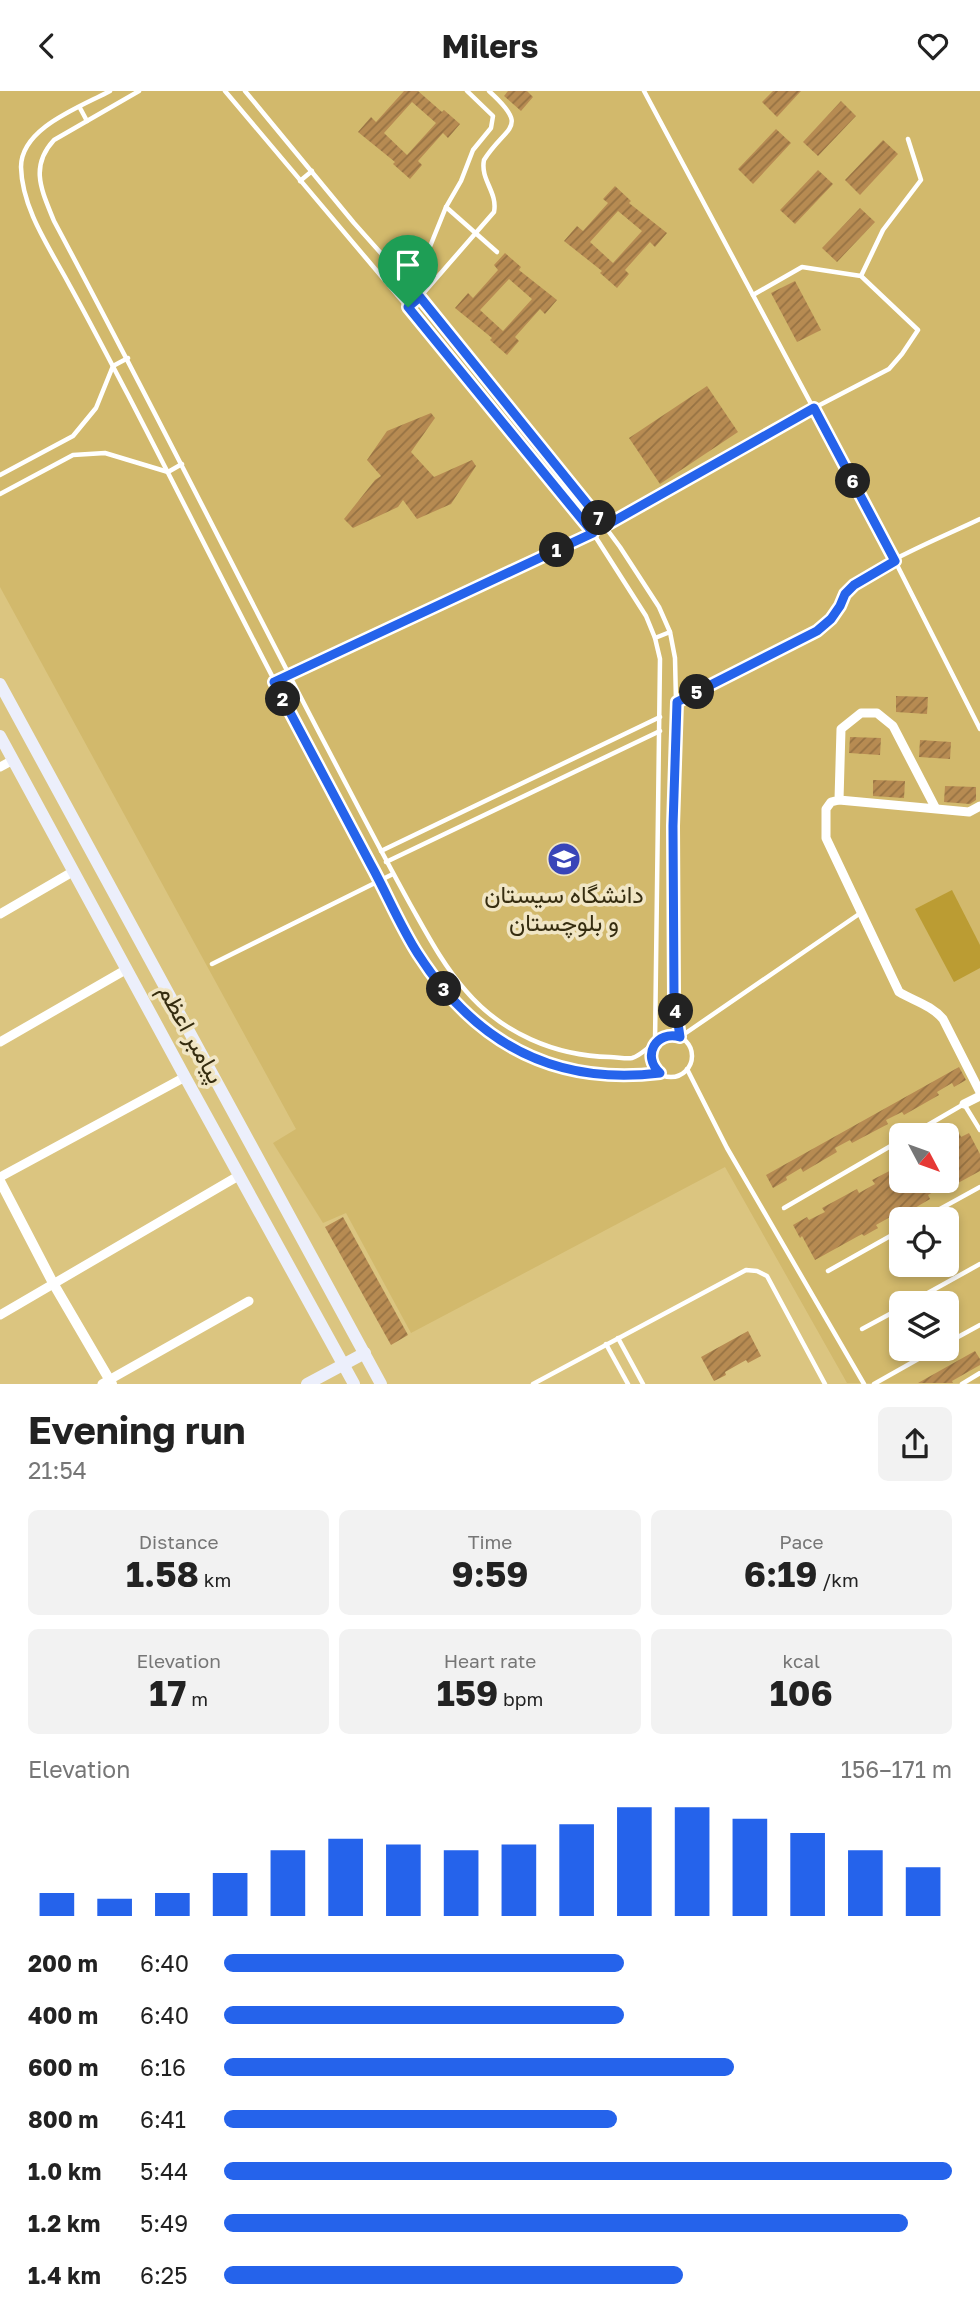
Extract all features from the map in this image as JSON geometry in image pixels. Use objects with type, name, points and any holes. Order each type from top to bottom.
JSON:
[{"type":"main road","name":"پیامبر اعظم","points":[[0,684],[382,1384]]},
{"type":"main road","name":"پیامبر اعظم","points":[[0,736],[354,1384]]},
{"type":"main road","points":[[307,1384],[365,1353]]},
{"type":"street","points":[[839,800],[841,729],[861,713],[877,713],[893,726],[935,807]]},
{"type":"street","points":[[0,767],[13,760]]},
{"type":"street","points":[[964,1104],[980,1094],[943,1019],[934,1009],[899,992],[826,838],[826,809],[831,802],[839,800],[970,812],[980,806]]},
{"type":"street","points":[[0,914],[74,871]]},
{"type":"street","points":[[0,1042],[127,969]]},
{"type":"street","points":[[185,1077],[0,1179],[108,1382],[249,1301]]},
{"type":"street","points":[[0,1315],[240,1175]]},
{"type":"lane","points":[[110,91],[33,136],[22,156],[21,167],[36,223],[417,953],[455,1002],[486,1032],[534,1059],[596,1074],[632,1076],[660,1073],[677,1076],[687,1069],[692,1057],[690,1045],[680,1037],[666,1035],[634,1058],[597,1057],[540,1044],[515,1033],[495,1019],[448,969],[386,862],[183,464],[54,221],[42,190],[39,174],[45,150],[54,140],[139,91]]},
{"type":"lane","points":[[225,91],[408,307],[593,533],[646,616],[656,638],[660,659],[660,731],[655,1043],[652,1062],[660,1073]]},
{"type":"lane","points":[[245,91],[354,223],[420,297],[605,526],[659,607],[670,632],[675,659],[677,702],[673,826],[674,983],[680,1037]]},
{"type":"lane","points":[[401,275],[429,249],[473,150],[491,128],[493,116],[467,91]]},
{"type":"lane","points":[[408,307],[420,297],[494,212],[496,204],[484,176],[484,160],[512,127],[513,119],[509,110],[489,91]]},
{"type":"lane","points":[[644,91],[895,561],[980,729]]},
{"type":"lane","points":[[80,108],[87,121]]},
{"type":"lane","points":[[861,276],[883,230],[921,180],[908,139]]},
{"type":"lane","points":[[300,181],[312,171]]},
{"type":"lane","points":[[446,207],[497,253]]},
{"type":"lane","points":[[274,682],[593,533],[814,408],[889,369],[918,330],[861,276],[802,267],[753,295]]},
{"type":"lane","points":[[0,475],[73,436],[96,408],[113,366],[128,358]]},
{"type":"lane","points":[[0,494],[73,455],[105,453],[168,472],[183,464]]},
{"type":"lane","points":[[677,702],[817,631],[831,619],[845,594],[854,585],[895,561],[980,519]]},
{"type":"lane","points":[[656,638],[670,632]]},
{"type":"lane","points":[[381,851],[660,717]]},
{"type":"lane","points":[[386,862],[660,731]]},
{"type":"lane","points":[[212,964],[393,874]]},
{"type":"lane","points":[[680,1037],[863,912]]},
{"type":"lane","points":[[687,1069],[727,1148],[864,1384]]},
{"type":"lane","points":[[931,1123],[964,1104],[980,1130]]},
{"type":"lane","points":[[784,1208],[889,1147]]},
{"type":"lane","points":[[944,1207],[980,1187]]},
{"type":"lane","points":[[828,1271],[889,1237]]},
{"type":"lane","points":[[931,1291],[980,1264]]},
{"type":"lane","points":[[533,1384],[746,1270],[757,1271],[766,1276],[825,1384]]},
{"type":"lane","points":[[862,1329],[889,1314]]},
{"type":"lane","points":[[959,1336],[980,1325]]},
{"type":"lane","points":[[618,1338],[643,1384]]},
{"type":"lane","points":[[606,1345],[628,1384]]},
{"type":"lane","points":[[874,1384],[915,1361]]},
{"type":"lane","points":[[962,1384],[980,1373]]},
{"type":"shaded area","name":"دانشگاه سیستان و بلوچستان","points":[[0,91],[980,91],[980,1383],[847,1383],[725,1167],[411,1333],[346,1213],[323,1223],[273,1143],[296,1129],[0,587]]},
{"type":"shaded area","points":[[952,890],[980,945],[980,968],[954,982],[915,909]]},
{"type":"building","points":[[404,91],[418,91],[460,124],[448,138],[443,133],[418,161],[422,165],[410,179],[393,164],[395,162],[358,132],[371,117],[376,122]],"holes":[[[412,102],[436,123],[407,155],[384,133]]]},
{"type":"building","points":[[508,91],[527,91],[533,97],[521,111],[504,96]]},
{"type":"building","points":[[773,91],[801,91],[777,117],[762,102]]},
{"type":"building","points":[[841,101],[856,116],[818,156],[803,142]]},
{"type":"building","points":[[776,129],[791,143],[753,184],[738,169]]},
{"type":"building","points":[[883,140],[898,154],[860,195],[845,180]]},
{"type":"building","points":[[818,170],[833,184],[795,224],[780,210]]},
{"type":"building","points":[[615,186],[631,201],[629,203],[667,233],[655,247],[650,242],[625,270],[629,274],[617,288],[600,273],[602,271],[564,241],[577,226],[583,231],[608,203],[603,199]],"holes":[[[618,211],[642,231],[613,263],[590,242]]]},
{"type":"building","points":[[860,208],[875,222],[837,262],[822,248]]},
{"type":"building","points":[[505,253],[521,267],[519,270],[557,300],[545,314],[540,309],[515,337],[519,341],[507,355],[490,340],[492,338],[455,308],[468,293],[473,298],[498,270],[494,265]],"holes":[[[509,279],[532,299],[503,331],[480,310]]]},
{"type":"building","points":[[795,281],[821,330],[797,342],[771,293]]},
{"type":"building","points":[[707,386],[738,432],[660,484],[629,438]]},
{"type":"building","points":[[431,413],[435,418],[411,452],[434,477],[472,460],[476,466],[451,504],[417,519],[403,500],[398,507],[353,528],[344,519],[381,476],[367,460],[387,431]]},
{"type":"building","points":[[896,696],[928,697],[927,714],[896,712]]},
{"type":"building","points":[[850,737],[881,738],[880,755],[849,753]]},
{"type":"building","points":[[920,740],[951,742],[950,759],[919,757]]},
{"type":"building","points":[[873,780],[905,781],[904,798],[873,796]]},
{"type":"building","points":[[945,786],[976,787],[976,800],[970,804],[944,802]]},
{"type":"building","points":[[959,1067],[966,1080],[954,1087],[952,1083],[937,1092],[939,1095],[904,1115],[902,1112],[886,1120],[888,1124],[852,1143],[850,1140],[835,1148],[837,1152],[803,1172],[801,1168],[773,1188],[766,1175]]},
{"type":"building","points":[[959,1133],[961,1137],[969,1133],[980,1154],[980,1171],[959,1182]]},
{"type":"building","points":[[889,1171],[889,1193],[931,1193],[928,1195],[930,1199],[916,1207],[889,1207],[889,1218],[876,1225],[878,1228],[815,1260],[793,1225],[807,1217],[809,1220],[825,1212],[822,1208],[857,1189],[859,1193],[875,1184],[872,1180]]},
{"type":"building","points":[[343,1217],[408,1335],[391,1345],[325,1227]]},
{"type":"building","points":[[748,1331],[761,1356],[748,1363],[746,1360],[714,1381],[701,1357]]},
{"type":"building","points":[[975,1351],[980,1365],[952,1381],[953,1383],[918,1383],[959,1361]]},
{"type":"place","name":"دانشگاه سیستان و بلوچستان","points":[[564,859]]},
{"type":"route","points":[[420,297],[605,526],[814,408],[895,561],[854,585],[845,594],[831,619],[817,631],[677,702],[673,826],[674,996],[680,1037],[666,1035],[655,1043],[650,1056],[660,1073],[632,1076],[596,1074],[534,1059],[486,1032],[455,1002],[417,953],[274,682],[593,533],[408,307],[420,297]]}]
